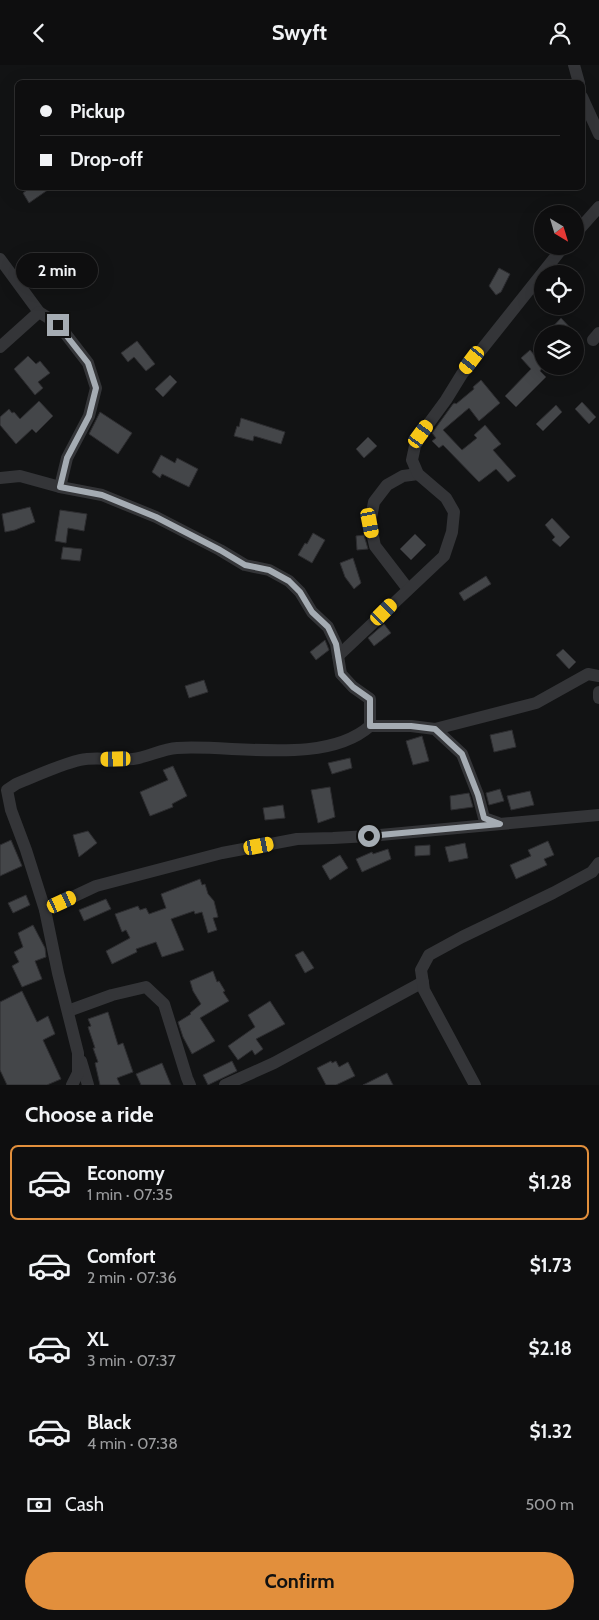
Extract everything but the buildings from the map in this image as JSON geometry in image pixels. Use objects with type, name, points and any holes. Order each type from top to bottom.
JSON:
[{"type":"street","points":[[574,65],[578,80]]},
{"type":"street","points":[[585,104],[599,134]]},
{"type":"street","points":[[584,224],[599,207]]},
{"type":"street","points":[[338,656],[444,556],[452,532],[454,512],[446,498],[418,473],[412,460],[415,447],[421,434],[472,360],[483,349],[557,255]]},
{"type":"street","points":[[0,259],[39,313],[58,325],[88,363],[96,388],[89,416],[67,458],[60,487]]},
{"type":"street","points":[[0,347],[39,313]]},
{"type":"street","points":[[408,589],[375,546],[370,523],[374,502],[387,485],[402,476],[418,473]]},
{"type":"street","points":[[0,478],[20,476],[60,487],[102,495],[156,517],[245,565],[269,570],[289,581],[300,592],[312,612],[328,627],[336,644],[341,674],[353,687],[370,699],[370,726]]},
{"type":"street","points":[[88,1085],[58,973],[45,910],[11,809],[7,791],[16,784],[81,759],[133,759],[176,748],[277,750],[316,748],[345,741],[360,734],[370,726],[411,726],[435,729],[536,703],[588,674],[599,676]]},
{"type":"street","points":[[599,692],[599,698]]},
{"type":"street","points":[[435,729],[462,754],[478,795],[484,818],[500,824]]},
{"type":"street","points":[[45,910],[96,887],[222,853],[297,839],[333,839],[528,823],[599,815]]},
{"type":"street","points":[[475,1085],[424,990],[421,970],[429,955],[592,873],[599,863]]},
{"type":"street","points":[[225,1085],[274,1063],[423,982]]},
{"type":"street","points":[[68,1011],[112,995],[146,987],[164,1003],[190,1085]]},
{"type":"street","points":[[72,1085],[78,1073],[78,1053]]},
{"type":"route","points":[[58,325],[88,363],[96,388],[89,416],[67,458],[60,487],[102,495],[156,517],[245,565],[269,570],[289,581],[300,592],[312,612],[328,627],[336,644],[341,674],[353,687],[370,699],[370,726],[411,726],[435,729],[462,754],[478,795],[484,818],[500,824],[369,836]]}]
